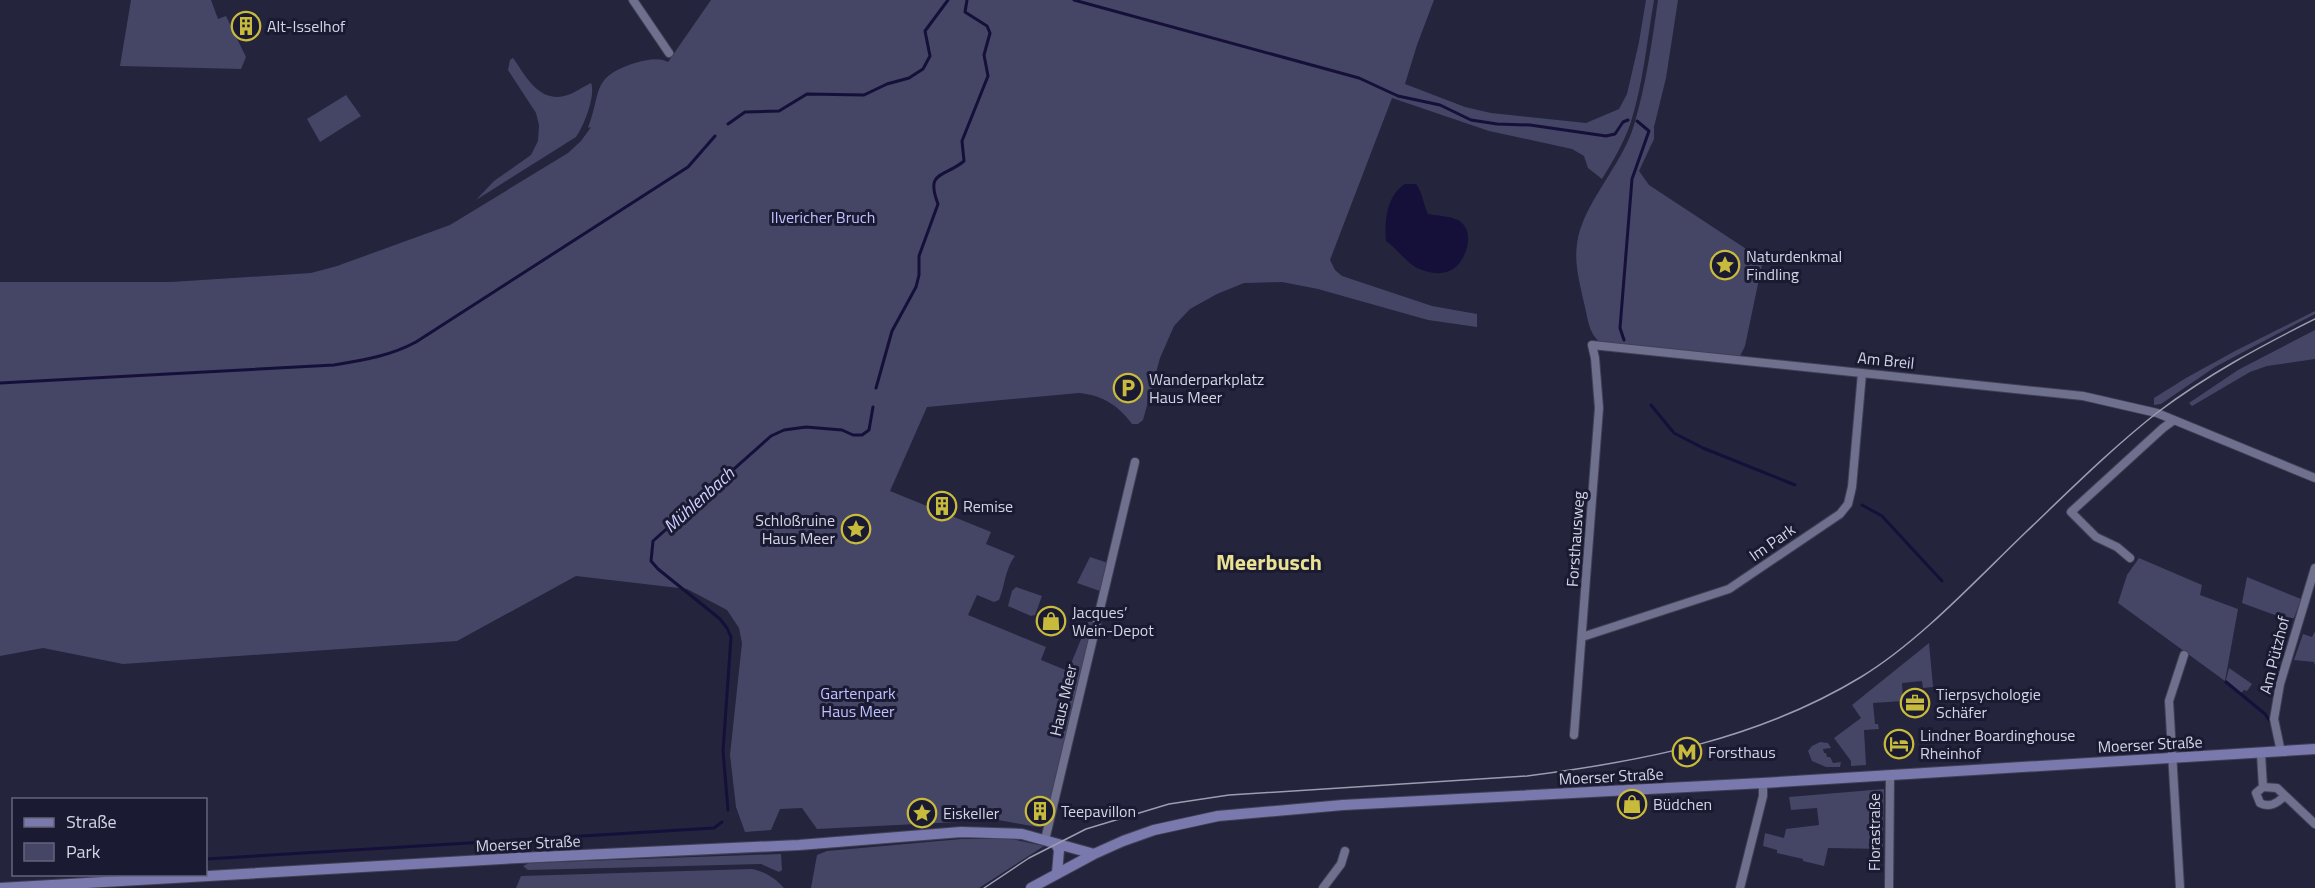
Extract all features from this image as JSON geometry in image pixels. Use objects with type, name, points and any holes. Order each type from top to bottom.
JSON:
[{"type":"main road","name":"Moerser Straße","points":[[1031,888],[1094,854],[1154,831],[1218,816],[1343,806],[1890,776],[2315,749]]},
{"type":"main road","name":"Moerser Straße","points":[[0,888],[799,845],[961,832],[1006,832],[1094,854]]},
{"type":"main road","points":[[1056,844],[1059,850],[1057,873]]},
{"type":"street","points":[[633,0],[669,53]]},
{"type":"street","name":"Am Breil","points":[[1592,345],[2083,396],[2143,409],[2315,478]]},
{"type":"street","name":"Forsthausweg","points":[[1574,735],[1599,408],[1592,345]]},
{"type":"street","name":"Im Park","points":[[1582,637],[1729,589],[1840,514],[1848,504],[1852,487],[1862,373]]},
{"type":"street","points":[[2130,558],[2118,547],[2096,537],[2071,512],[2174,420]]},
{"type":"street","name":"Haus Meer","points":[[1045,840],[1135,462]]},
{"type":"street","name":"Am Pützhof","points":[[2282,752],[2274,719],[2280,684],[2315,568]]},
{"type":"street","points":[[2180,888],[2169,701],[2184,655]]},
{"type":"street","points":[[2261,754],[2263,787]]},
{"type":"street","name":"Florastraße","points":[[1889,888],[1890,776]]},
{"type":"street","points":[[1740,888],[1763,796],[1763,783]]},
{"type":"street","points":[[2284,796],[2273,804],[2263,805],[2257,800],[2256,793],[2263,787],[2277,789],[2315,824]]},
{"type":"street","points":[[1323,888],[1341,864],[1345,850]]},
{"type":"green space","points":[[131,0],[211,0],[218,19],[226,16],[246,57],[241,69],[120,66]]},
{"type":"green space","name":"Ilvericher Bruch","points":[[711,0],[1434,0],[1405,84],[1465,107],[1491,113],[1586,123],[1619,109],[1627,94],[1646,0],[1654,0],[1641,79],[1630,125],[1602,179],[1588,168],[1584,156],[1572,149],[1489,131],[1392,98],[1330,260],[1335,270],[1342,276],[1432,306],[1477,314],[1477,327],[1428,320],[1318,289],[1282,282],[1244,283],[1217,294],[1190,309],[1174,326],[1160,358],[1143,420],[1138,424],[1132,424],[1109,402],[1079,393],[927,407],[890,491],[991,532],[986,544],[1015,556],[1007,572],[999,600],[994,602],[977,595],[968,615],[1046,647],[1041,660],[1068,671],[1088,622],[1096,622],[1046,820],[1038,827],[998,820],[817,829],[802,808],[780,809],[771,830],[745,832],[736,807],[730,755],[742,643],[739,628],[727,610],[687,589],[576,576],[457,641],[123,664],[43,648],[0,656],[0,282],[171,282],[311,273],[337,266],[450,225],[568,153],[591,127],[588,128],[604,80],[621,68],[635,63],[656,59],[668,62]]},
{"type":"green space","points":[[1658,0],[1678,0],[1666,78],[1654,127],[1654,139],[1639,171],[1649,185],[1763,260],[1745,346],[1740,356],[1601,343],[1593,335],[1588,320],[1576,259],[1580,229],[1586,214],[1621,155],[1634,125],[1645,79]]},
{"type":"green space","points":[[513,58],[528,80],[547,95],[555,97],[568,95],[591,83],[591,102],[576,137],[476,200],[494,181],[531,155],[538,141],[539,125],[536,113],[508,70],[510,60]]},
{"type":"green space","points":[[346,95],[361,116],[320,142],[307,119]]},
{"type":"green space","points":[[2315,311],[2315,314],[2215,367],[2161,404],[2154,405],[2154,398],[2186,378]]},
{"type":"green space","points":[[2315,330],[2315,359],[2267,366],[2250,372],[2192,406],[2189,403],[2238,370]]},
{"type":"green space","points":[[1090,557],[1108,563],[1100,591],[1077,583]]},
{"type":"green space","points":[[2139,558],[2202,585],[2200,595],[2238,609],[2225,681],[2118,603],[2127,575]]},
{"type":"green space","points":[[2247,577],[2301,599],[2294,618],[2283,618],[2242,603]]},
{"type":"green space","points":[[1016,587],[1042,596],[1035,615],[1031,616],[1008,606],[1012,591]]},
{"type":"green space","points":[[2315,631],[2315,666],[2314,662],[2294,660],[2303,634],[2312,637]]},
{"type":"green space","points":[[1929,643],[1933,687],[1923,688],[1922,681],[1902,683],[1903,701],[1873,703],[1875,724],[1878,724],[1879,729],[1864,730],[1866,765],[1851,766],[1851,761],[1834,738],[1861,718],[1852,705]]},
{"type":"green space","points":[[2229,668],[2252,684],[2247,691],[2244,690],[2241,693],[2226,680]]},
{"type":"green space","points":[[1820,742],[1828,743],[1831,748],[1823,749],[1824,753],[1833,763],[1841,762],[1840,767],[1826,767],[1812,761],[1808,751]]},
{"type":"green space","points":[[1884,789],[1883,849],[1828,848],[1824,866],[1777,853],[1777,850],[1763,846],[1765,833],[1784,838],[1786,829],[1819,825],[1817,808],[1791,810],[1789,797]]},
{"type":"green space","points":[[962,839],[1012,839],[1044,846],[979,888],[811,888],[817,855],[827,851]]},
{"type":"green space","points":[[781,854],[782,870],[779,872],[761,864],[528,870],[523,866],[529,863]]},
{"type":"green space","points":[[752,869],[770,876],[784,888],[516,888],[521,876]]},
{"type":"shaded area","points":[[1405,184],[1416,184],[1428,214],[1456,219],[1463,224],[1468,243],[1463,257],[1454,268],[1439,273],[1422,270],[1386,241],[1388,209],[1394,195]]},
{"type":"waterway","name":"Mühlenbach","points":[[728,124],[745,112],[779,111],[807,94],[864,95],[887,84],[909,78],[923,69],[930,56],[925,31],[948,0]]},
{"type":"waterway","points":[[876,388],[892,331],[916,287],[919,275],[919,256],[938,204],[935,180],[964,161],[962,141],[988,76],[984,55],[990,33],[987,26],[965,12],[967,0]]},
{"type":"waterway","points":[[1074,0],[1359,78],[1398,96],[1440,105],[1471,120],[1530,125],[1606,136],[1615,134],[1623,122],[1628,120]]},
{"type":"waterway","points":[[1624,340],[1620,328],[1632,179],[1649,131],[1637,121]]},
{"type":"waterway","points":[[0,383],[334,365],[396,351],[416,342],[688,167],[715,136]]},
{"type":"waterway","points":[[1651,405],[1674,433],[1703,448],[1795,485]]},
{"type":"waterway","name":"Mühlenbach","points":[[728,810],[723,751],[731,637],[720,619],[651,561],[653,541],[771,436],[784,430],[806,427],[842,430],[853,435],[862,435],[869,430],[873,407]]},
{"type":"waterway","points":[[1862,505],[1882,516],[1942,581]]},
{"type":"waterway","points":[[2226,682],[2265,714],[2272,724]]},
{"type":"waterway","points":[[207,859],[714,828],[722,822]]},
{"type":"tram line","points":[[984,888],[1029,858],[1086,829],[1169,804],[1229,795],[1527,776],[1571,770],[1700,744],[1782,717],[1861,677],[1904,646],[1947,609],[2091,470],[2158,412],[2235,362],[2315,319]]},
{"type":"place","name":"Alt-Isselhof","points":[[246,26]]},
{"type":"place","name":"Naturdenkmal Findling","points":[[1725,265]]},
{"type":"place","name":"Wanderparkplatz Haus Meer","points":[[1128,388]]},
{"type":"place","name":"Remise","points":[[942,506]]},
{"type":"place","name":"Schloßruine Haus Meer","points":[[856,529]]},
{"type":"place","name":"Jacques’ Wein-Depot","points":[[1051,621]]},
{"type":"place","name":"Tierpsychologie Schäfer","points":[[1915,703]]},
{"type":"place","name":"Lindner Boardinghouse Rheinhof","points":[[1899,744]]},
{"type":"place","name":"Forsthaus","points":[[1687,752]]},
{"type":"place","name":"Büdchen","points":[[1632,804]]},
{"type":"place","name":"Teepavillon","points":[[1040,811]]},
{"type":"place","name":"Eiskeller","points":[[922,813]]},
{"type":"district","name":"Meerbusch","points":[[1269,562]]},
{"type":"park label","name":"Gartenpark Haus Meer","points":[[858,702]]}]
